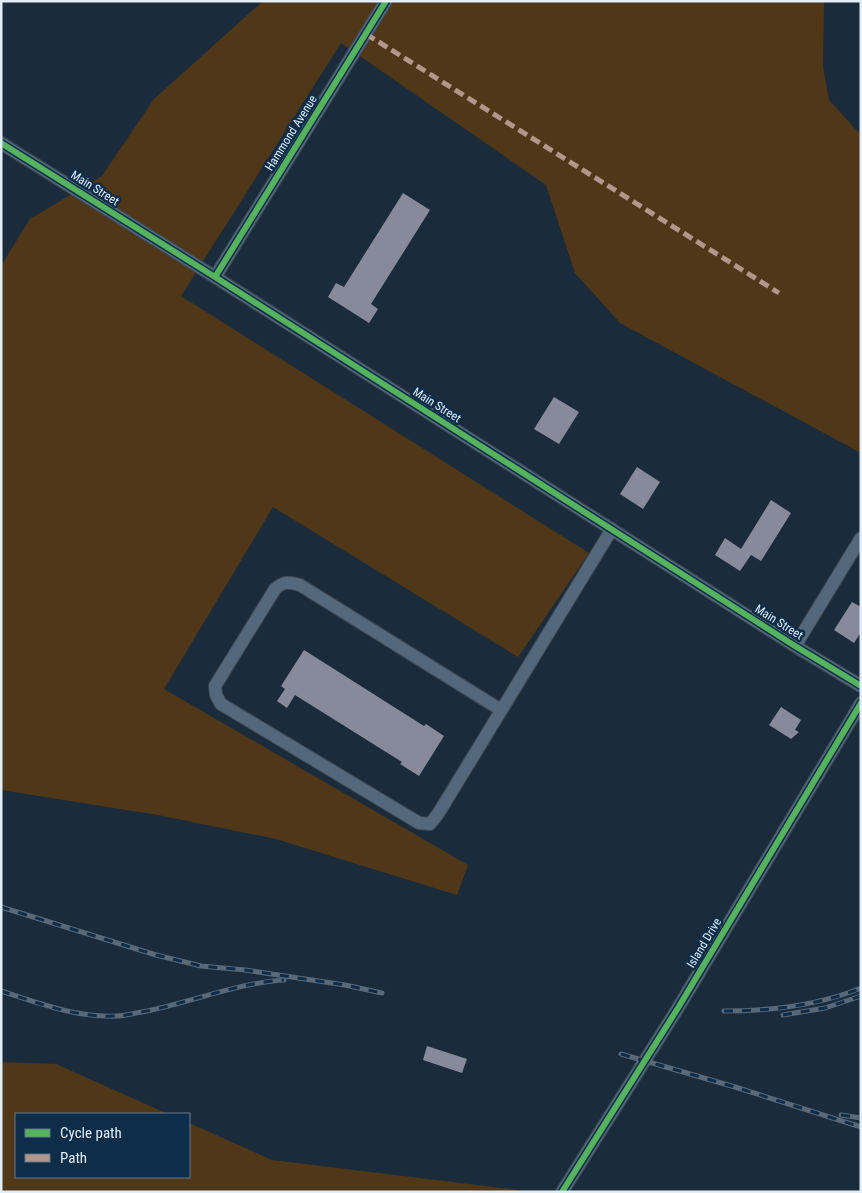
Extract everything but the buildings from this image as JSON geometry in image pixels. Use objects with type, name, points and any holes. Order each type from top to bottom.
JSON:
[{"type":"street","name":"Hammond Avenue","points":[[215,277],[386,1]]},
{"type":"street","name":"Main Street","points":[[1,143],[861,686]]},
{"type":"street","points":[[501,710],[300,585],[291,582],[281,584],[275,589],[215,686],[216,695],[221,704],[419,823],[430,824],[438,814],[612,529]]},
{"type":"street","points":[[795,646],[861,538]]},
{"type":"street","name":"Island Drive","points":[[562,1192],[683,999],[861,703]]},
{"type":"shaded area","points":[[263,1],[824,1],[823,67],[829,100],[861,135],[861,453],[620,323],[575,273],[546,185],[341,43],[181,296],[589,553],[518,657],[273,507],[164,689],[468,865],[457,895],[276,839],[158,815],[1,790],[1,263],[30,219],[102,176],[154,99]]},
{"type":"shaded area","points":[[1,1062],[56,1064],[166,1113],[15,1113],[15,1178],[190,1178],[190,1123],[272,1160],[519,1190],[519,1192],[1,1192]]},
{"type":"railway","points":[[1,907],[156,955],[201,966],[245,970],[345,985],[382,993]]},
{"type":"railway","points":[[1,991],[43,1005],[72,1012],[87,1015],[119,1016],[160,1008],[249,985],[284,980]]},
{"type":"railway","points":[[724,1011],[759,1010],[793,1006],[828,999],[861,988]]},
{"type":"railway","points":[[783,1015],[825,1008],[861,996]]},
{"type":"railway","points":[[621,1054],[735,1087],[861,1127]]},
{"type":"railway","points":[[841,1115],[861,1118]]},
{"type":"marked path","points":[[366,34],[779,293]]},
{"type":"cycle path","points":[[215,277],[386,1]]},
{"type":"cycle path","points":[[1,143],[861,686]]},
{"type":"cycle path","points":[[562,1192],[678,1008],[861,703]]}]
